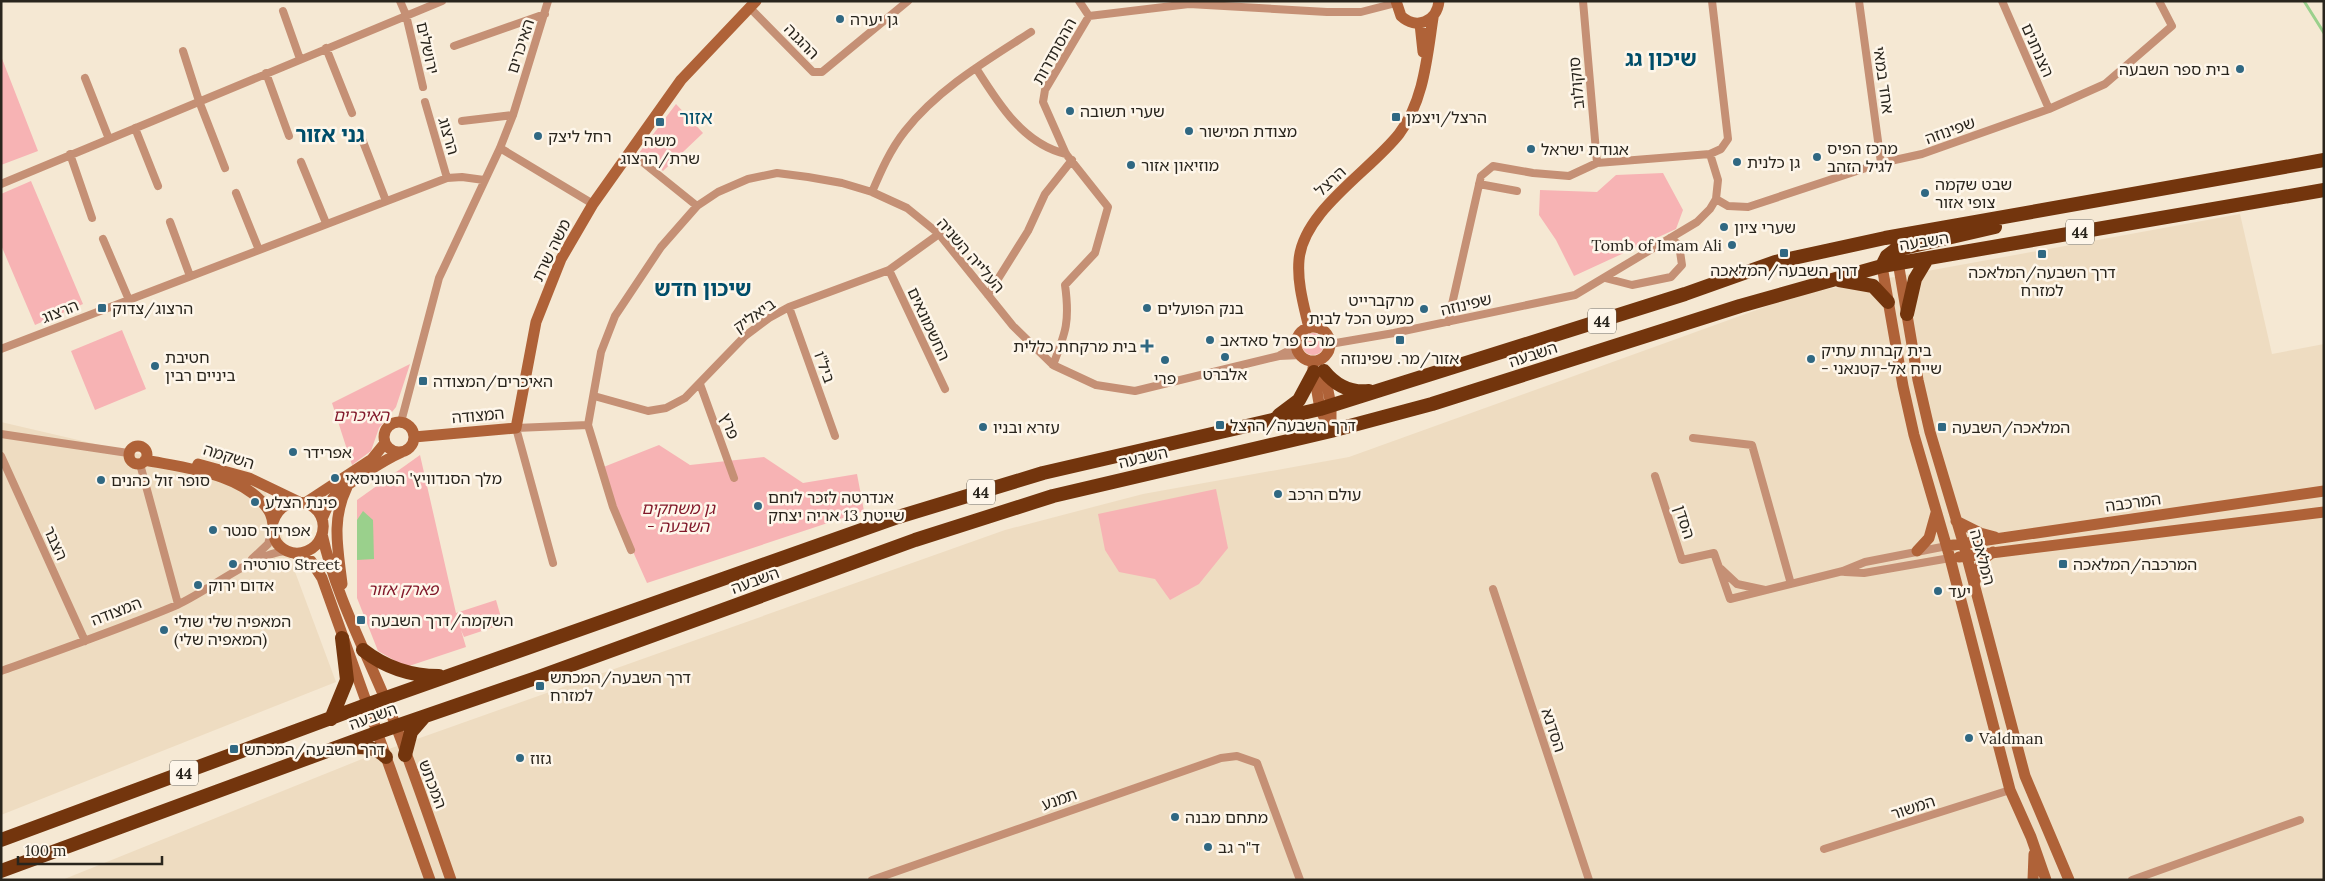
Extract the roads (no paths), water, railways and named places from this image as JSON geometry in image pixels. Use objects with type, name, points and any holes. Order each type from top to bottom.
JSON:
[{"type":"highway","name":"השבעה","points":[[1,840],[366,705],[898,517],[1043,473],[1261,424],[1326,407],[1685,294],[1775,262],[1885,238],[2324,160]]},
{"type":"highway","name":"השבעה","points":[[1,870],[376,733],[532,679],[915,540],[1052,496],[1331,431],[1432,404],[1830,279],[1882,266],[1897,257],[1927,259],[2324,190]]},
{"type":"highway","points":[[1897,257],[2048,210]]},
{"type":"highway","points":[[1907,314],[1915,278],[1927,259]]},
{"type":"highway","points":[[1830,279],[1873,286],[1888,302]]},
{"type":"highway","points":[[1261,424],[1293,406],[1305,392],[1318,366],[1335,383],[1350,390],[1366,391],[1399,385]]},
{"type":"highway","points":[[331,719],[347,680],[342,638]]},
{"type":"highway","points":[[363,650],[374,659],[410,674],[440,676],[457,674]]},
{"type":"highway","points":[[405,755],[411,732],[426,715]]},
{"type":"highway","points":[[339,747],[366,747],[379,751],[386,757]]},
{"type":"street","name":"ירושלים","points":[[400,1],[406,15],[423,87]]},
{"type":"street","name":"ירושלים","points":[[1,184],[442,1]]},
{"type":"street","name":"האיכרים","points":[[401,422],[439,278],[500,148],[513,115],[548,1]]},
{"type":"street","name":"ההגנה","points":[[753,4],[813,72],[822,72],[908,1]]},
{"type":"street","points":[[1079,1],[1089,16],[1189,4],[1361,12],[1396,2],[1397,10],[1406,21],[1420,24],[1432,18]]},
{"type":"street","name":"הרצל","points":[[1309,328],[1300,290],[1299,260],[1304,240],[1318,214],[1365,170],[1400,133],[1416,101],[1426,72],[1432,18],[1437,12],[1440,1]]},
{"type":"street","name":"סוקולוב","points":[[1582,1],[1597,163]]},
{"type":"street","points":[[1448,322],[1481,176],[1493,166],[1533,173],[1569,176],[1597,163],[1710,154],[1721,149],[1728,139],[1712,1]]},
{"type":"street","name":"אחד במאי","points":[[1859,1],[1881,163]]},
{"type":"street","name":"הצנחנים","points":[[2002,1],[2049,109]]},
{"type":"street","name":"שפינוזה","points":[[1330,344],[1448,322],[1575,295],[1697,222],[1710,209],[1716,199],[1728,206],[1748,207],[1881,163],[1922,154],[2049,109],[2105,84],[2172,26],[2159,1]]},
{"type":"street","name":"משה שרת","points":[[553,564],[516,428],[536,322],[561,259],[593,204],[681,80],[753,4]]},
{"type":"street","points":[[283,11],[300,59]]},
{"type":"street","name":"האיכרים","points":[[454,46],[545,14]]},
{"type":"street","name":"ההסתדרות","points":[[1053,364],[1066,332],[1068,311],[1065,286],[1095,253],[1108,207],[1069,157],[1042,102],[1045,90],[1089,16]]},
{"type":"street","name":"הרצל","points":[[1420,24],[1426,72]]},
{"type":"street","name":"ההסתדרות","points":[[872,192],[885,162],[915,119],[948,88],[1030,32]]},
{"type":"street","points":[[326,48],[352,113]]},
{"type":"street","points":[[183,51],[199,101],[225,168]]},
{"type":"street","points":[[976,68],[1001,109],[1028,134],[1050,150],[1069,157],[1045,194],[1028,231],[988,296]]},
{"type":"street","points":[[266,73],[289,136]]},
{"type":"street","points":[[85,78],[109,139]]},
{"type":"street","name":"הרצוג","points":[[425,102],[447,178]]},
{"type":"street","points":[[462,121],[513,115]]},
{"type":"street","points":[[135,128],[158,186]]},
{"type":"street","points":[[362,139],[386,201]]},
{"type":"street","points":[[500,148],[593,204]]},
{"type":"street","points":[[630,152],[697,206]]},
{"type":"street","points":[[70,154],[92,218]]},
{"type":"street","points":[[1710,154],[1718,180],[1716,199]]},
{"type":"street","points":[[301,162],[326,224]]},
{"type":"street","name":"העלייה השניה","points":[[588,425],[601,352],[615,316],[661,246],[697,206],[718,192],[748,179],[777,174],[842,183],[872,192],[907,208],[939,234],[1013,326],[1053,364],[1096,385],[1135,391],[1279,356],[1301,356]]},
{"type":"street","name":"הרצוג","points":[[1,349],[447,178],[462,176],[484,180]]},
{"type":"street","points":[[1479,184],[1517,191]]},
{"type":"street","points":[[236,192],[259,250]]},
{"type":"street","points":[[170,222],[190,276]]},
{"type":"street","name":"ביאליק","points":[[594,396],[648,411],[666,408],[685,398],[744,336],[769,318],[790,308],[890,270],[939,234]]},
{"type":"street","points":[[1605,278],[1632,286],[1671,277],[1682,265],[1679,245],[1670,238]]},
{"type":"street","points":[[1885,238],[1891,243],[1897,257]]},
{"type":"street","points":[[103,239],[129,300]]},
{"type":"street","name":"המלאכה","points":[[1897,257],[1930,432],[1967,556],[2025,776],[2069,880]]},
{"type":"street","name":"המלאכה","points":[[1882,266],[1908,406],[1947,546],[2010,790],[2046,880]]},
{"type":"street","name":"החשמונאים","points":[[890,270],[944,388]]},
{"type":"street","name":"ביל\"ו","points":[[790,308],[835,436]]},
{"type":"street","points":[[1318,366],[1301,356],[1298,351],[1297,340],[1301,333],[1309,328],[1323,331],[1330,344],[1328,352],[1318,366],[1331,431]]},
{"type":"street","name":"העלייה השניה","points":[[1279,356],[1290,350],[1297,340]]},
{"type":"street","name":"פרץ","points":[[700,384],[734,478]]},
{"type":"street","points":[[346,608],[327,555],[322,534],[322,519],[333,498],[391,457],[402,452],[411,447],[414,437],[410,427],[401,422],[395,422],[387,428],[384,438],[385,443],[392,451],[402,452]]},
{"type":"street","points":[[516,428],[588,425],[613,507],[631,550]]},
{"type":"street","name":"המצודה","points":[[414,437],[516,428]]},
{"type":"street","points":[[1,434],[128,454],[132,448],[137,446],[143,447],[178,604]]},
{"type":"street","points":[[1693,438],[1752,445],[1791,584]]},
{"type":"street","points":[[385,443],[372,459],[302,502],[282,507],[272,527],[279,545],[311,561],[317,568],[430,880]]},
{"type":"street","name":"הצבר","points":[[1,456],[85,641]]},
{"type":"street","name":"השקמה","points":[[144,458],[233,472],[302,502]]},
{"type":"street","name":"השקמה","points":[[144,458],[205,473],[234,483],[250,492],[264,504],[272,515],[272,527]]},
{"type":"street","name":"הסדן","points":[[1655,476],[1682,560],[1714,553],[1730,599],[1843,571],[1865,562],[1947,546]]},
{"type":"street","points":[[346,608],[336,522],[340,502],[347,487]]},
{"type":"street","name":"המרכבה","points":[[1947,546],[1963,542],[2324,491]]},
{"type":"street","points":[[302,502],[315,509],[322,519]]},
{"type":"street","points":[[1917,551],[1929,538],[1936,511]]},
{"type":"street","name":"המרכבה","points":[[1950,558],[2324,512]]},
{"type":"street","points":[[1956,521],[1980,533],[2002,538]]},
{"type":"street","name":"המצודה","points":[[237,572],[268,544],[272,527]]},
{"type":"street","points":[[290,552],[305,552],[313,548],[322,534]]},
{"type":"street","name":"המצודה","points":[[1,671],[85,641],[178,604],[267,554],[290,552]]},
{"type":"street","points":[[1974,586],[1982,560],[1992,552]]},
{"type":"street","name":"הסדן","points":[[1843,571],[1864,572],[1950,558]]},
{"type":"street","name":"הסדן","points":[[1719,567],[1737,584],[1767,590]]},
{"type":"street","name":"הסדנא","points":[[1493,589],[1589,880]]},
{"type":"street","name":"המכתש","points":[[346,608],[396,726],[451,880]]},
{"type":"street","name":"תמנע","points":[[872,880],[1221,758],[1237,756],[1257,763],[1300,880]]},
{"type":"street","name":"המשור","points":[[1824,849],[2010,790]]},
{"type":"street","points":[[2132,880],[2300,820]]},
{"type":"street","points":[[2033,880],[2035,850]]},
{"type":"waterway","points":[[2304,1],[2324,33]]},
{"type":"place","name":"גן יערה","points":[[840,19]]},
{"type":"place","name":"בית ספר השבעה","points":[[2240,69]]},
{"type":"place","name":"שערי תשובה","points":[[1070,111]]},
{"type":"place","name":"הרצל/ויצמן","points":[[1396,117]]},
{"type":"place","name":"משה שרת/הרצוג","points":[[660,122]]},
{"type":"place","name":"מצודת המישור","points":[[1189,131]]},
{"type":"place","name":"רחל ליצק","points":[[538,136]]},
{"type":"place","name":"אגודת ישראל","points":[[1531,149]]},
{"type":"place","name":"מרכז הפיס לגיל הזהב","points":[[1817,157]]},
{"type":"place","name":"גן כלנית","points":[[1737,162]]},
{"type":"place","name":"מוזיאון אזור","points":[[1131,165]]},
{"type":"place","name":"שבט שקמה צופי אזור","points":[[1925,193]]},
{"type":"place","name":"שערי ציון","points":[[1724,227]]},
{"type":"place","name":"Tomb of Imam Ali","points":[[1732,245]]},
{"type":"place","name":"דרך השבעה/המלאכה","points":[[1784,253]]},
{"type":"place","name":"דרך השבעה/המלאכה למזרח","points":[[2042,254]]},
{"type":"place","name":"הרצוג/צדוק","points":[[102,308]]},
{"type":"place","name":"בנק הפועלים","points":[[1147,308]]},
{"type":"place","name":"מרקברייט כמעט הכל לבית","points":[[1424,309]]},
{"type":"place","name":"מרכז פרל סאדאב","points":[[1210,340]]},
{"type":"place","name":"אזור/מר. שפינוזה","points":[[1400,340]]},
{"type":"place","name":"בית מרקחת כללית","points":[[1147,346]]},
{"type":"place","name":"אלברט","points":[[1225,357]]},
{"type":"place","name":"בית קברות עתיק - שייח אל-קטנאני","points":[[1811,359]]},
{"type":"place","name":"פרי","points":[[1165,360]]},
{"type":"place","name":"חטיבת ביניים רבין","points":[[155,366]]},
{"type":"place","name":"האיכרים/המצודה","points":[[423,381]]},
{"type":"place","name":"דרך השבעה/הרצל","points":[[1220,425]]},
{"type":"place","name":"עזרא ובניו","points":[[983,427]]},
{"type":"place","name":"המלאכה/השבעה","points":[[1942,427]]},
{"type":"place","name":"אפרידר","points":[[293,452]]},
{"type":"place","name":"מלך הסנדוויץ' הטוניסאי","points":[[335,478]]},
{"type":"place","name":"סופר זול כהנים","points":[[101,480]]},
{"type":"place","name":"עולם הרכב","points":[[1278,494]]},
{"type":"place","name":"פינת הצלע","points":[[255,502]]},
{"type":"place","name":"אנדרטה לזכר לוחם שייטת 13 אריה יצחק","points":[[758,506]]},
{"type":"place","name":"אפרידר סנטר","points":[[213,530]]},
{"type":"place","name":"טורטיה Street","points":[[233,564]]},
{"type":"place","name":"המרכבה/המלאכה","points":[[2063,564]]},
{"type":"place","name":"אדום ירוק","points":[[198,585]]},
{"type":"place","name":"יעד","points":[[1938,591]]},
{"type":"place","name":"השקמה/דרך השבעה","points":[[361,620]]},
{"type":"place","name":"המאפיה שלי שולי (המאפיה שלי)","points":[[164,630]]},
{"type":"place","name":"דרך השבעה/המכתש למזרח","points":[[540,686]]},
{"type":"place","name":"Valdman","points":[[1969,738]]},
{"type":"place","name":"דרך השבעה/המכתש","points":[[234,749]]},
{"type":"place","name":"גזוז","points":[[520,758]]},
{"type":"place","name":"מתחם מבנה","points":[[1175,817]]},
{"type":"place","name":"ד\"ר גב","points":[[1208,847]]},
{"type":"district","name":"שיכון גג","points":[[1661,58]]},
{"type":"district","name":"אזור","points":[[696,117]]},
{"type":"district","name":"גני אזור","points":[[330,134]]},
{"type":"district","name":"שיכון חדש","points":[[703,288]]},
{"type":"park label","name":"גן משחקים - השבעה","points":[[678,517]]},
{"type":"park label","name":"פארק אזור","points":[[403,589]]}]
